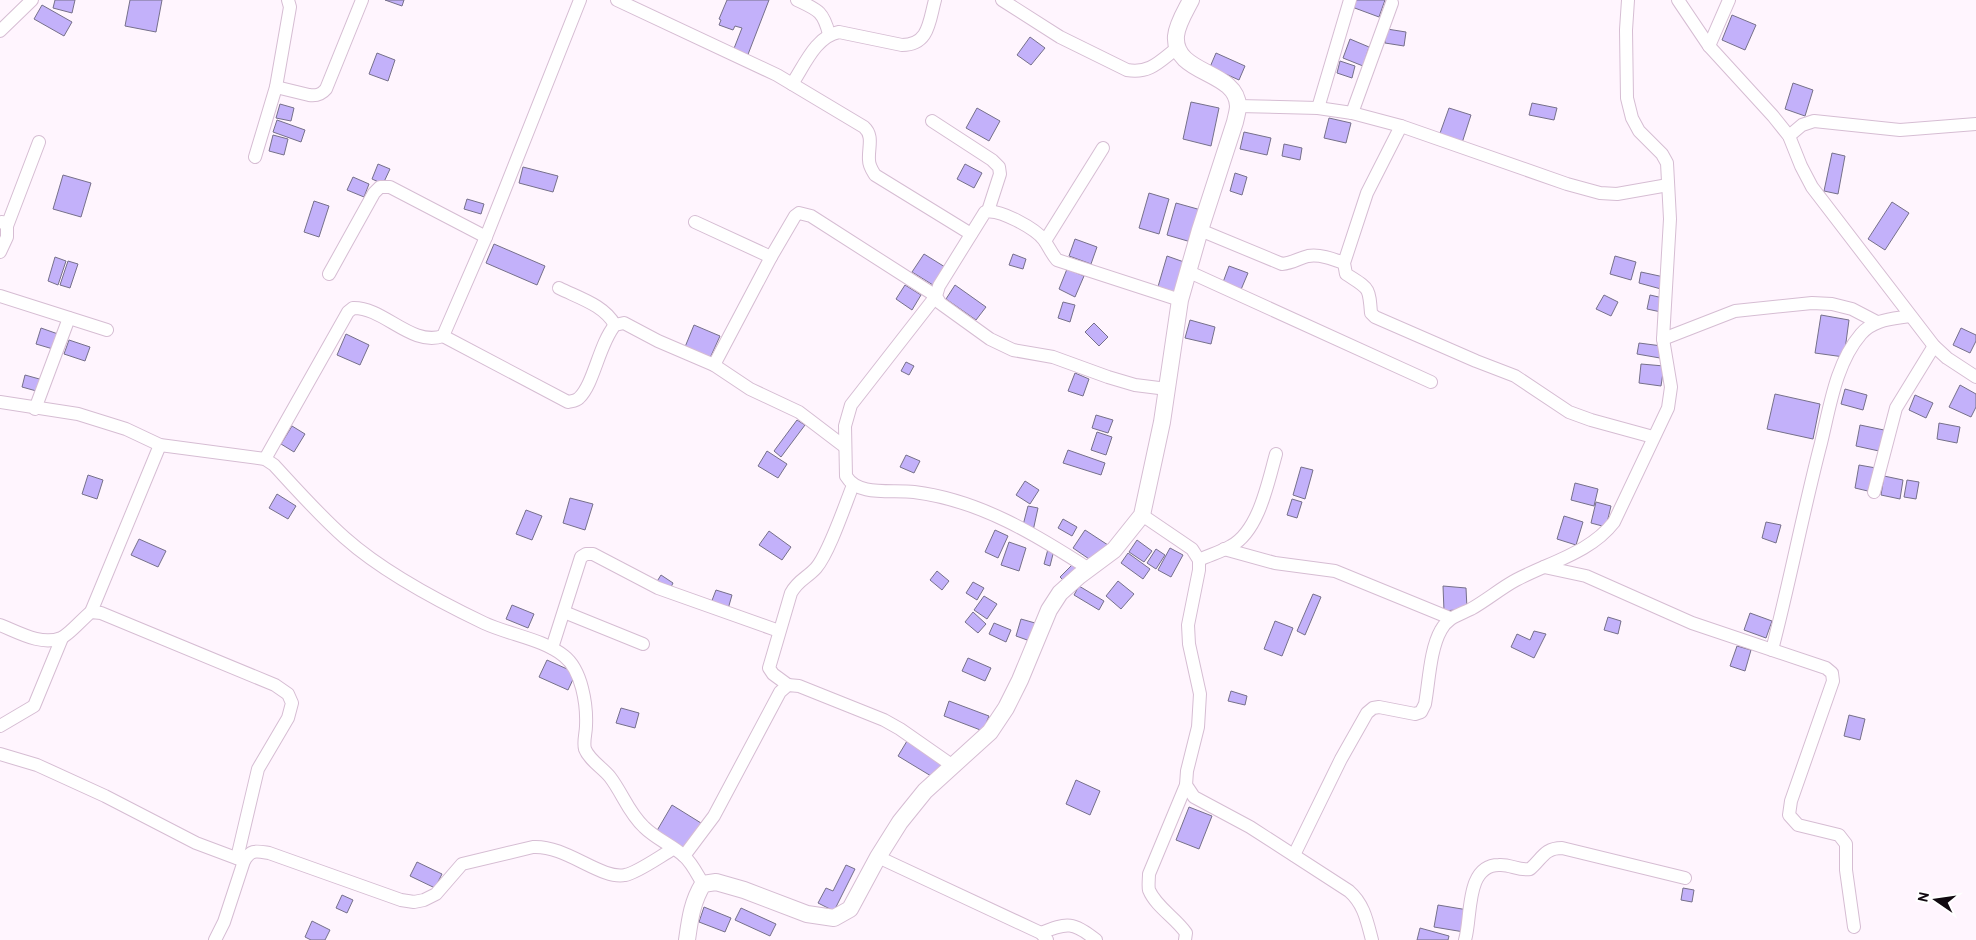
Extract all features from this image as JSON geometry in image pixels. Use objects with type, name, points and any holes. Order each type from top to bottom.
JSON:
[{"type":"street","points":[[0,29],[32,0]]},
{"type":"street","points":[[255,157],[276,87],[290,7],[288,0]]},
{"type":"street","points":[[276,87],[309,96],[322,93],[326,89],[362,0]]},
{"type":"street","points":[[443,336],[486,237],[580,0]]},
{"type":"street","points":[[618,0],[777,75],[868,131],[870,138],[868,159],[875,175],[971,234]]},
{"type":"street","points":[[797,0],[825,18],[829,34]]},
{"type":"street","points":[[792,84],[820,42],[829,34],[839,32],[902,45],[912,45],[920,41],[926,31],[935,0]]},
{"type":"street","points":[[1002,0],[1060,37],[1127,70],[1137,72],[1148,70],[1177,48]]},
{"type":"street","points":[[690,939],[690,915],[694,898],[703,884],[716,882],[744,890],[807,914],[834,918],[850,909],[878,857],[900,822],[925,791],[990,732],[1006,708],[1020,680],[1049,610],[1060,593],[1114,550],[1142,515],[1162,422],[1180,300],[1200,230],[1235,122],[1238,106],[1232,89],[1182,57],[1177,48],[1176,34],[1191,0]]},
{"type":"street","points":[[1318,108],[1350,0]]},
{"type":"street","points":[[1294,855],[1340,759],[1367,714],[1374,708],[1379,707],[1415,714],[1421,712],[1425,704],[1435,645],[1441,629],[1450,618],[1471,609],[1516,580],[1584,548],[1604,535],[1614,522],[1668,408],[1670,393],[1663,339],[1670,219],[1667,163],[1662,154],[1639,131],[1632,118],[1627,98],[1626,30],[1628,0]]},
{"type":"street","points":[[1678,0],[1709,46],[1789,136],[1800,166],[1812,187],[1910,316],[1934,346],[1947,358],[1976,377]]},
{"type":"street","points":[[1709,46],[1729,0]]},
{"type":"street","points":[[1352,113],[1392,2]]},
{"type":"street","points":[[1238,106],[1318,108],[1352,113],[1401,126],[1567,184],[1600,193],[1617,194],[1668,185]]},
{"type":"street","points":[[932,121],[992,160],[999,167],[1000,174],[988,211],[985,212],[939,286],[936,296],[855,398],[848,413],[845,426],[846,476],[853,485],[865,489],[914,492],[944,498],[983,510],[1039,537],[1089,569]]},
{"type":"street","points":[[1789,136],[1802,125],[1814,121],[1900,130],[1976,124]]},
{"type":"street","points":[[1401,126],[1367,193],[1344,262],[1346,274],[1367,287],[1370,294],[1371,314],[1374,317],[1476,361],[1515,376],[1569,412],[1653,437]]},
{"type":"street","points":[[0,252],[7,237],[4,224],[39,142]]},
{"type":"street","points":[[1045,241],[1103,148]]},
{"type":"street","points":[[329,274],[374,193],[380,187],[390,187],[486,237]]},
{"type":"street","points":[[988,211],[1000,214],[1034,229],[1058,260],[1180,300]]},
{"type":"street","points":[[714,365],[771,257],[795,216],[799,213],[805,213],[936,296],[940,303],[990,339],[1013,350],[1053,357],[1108,377],[1167,390]]},
{"type":"street","points":[[695,222],[771,257]]},
{"type":"street","points":[[1200,230],[1282,264],[1292,263],[1308,256],[1319,256],[1344,262]]},
{"type":"street","points":[[1188,271],[1431,382]]},
{"type":"street","points":[[559,288],[602,310],[609,315],[615,324]]},
{"type":"street","points":[[0,296],[106,330]]},
{"type":"street","points":[[1663,339],[1735,312],[1812,303],[1832,304],[1852,309],[1877,322]]},
{"type":"street","points":[[265,459],[348,312],[353,308],[365,310],[418,336],[433,339],[443,336],[568,402],[577,400],[584,392],[607,334],[615,324],[624,323],[658,341],[714,365],[750,389],[799,412],[845,447]]},
{"type":"street","points":[[1772,650],[1792,576],[1802,518],[1837,380],[1847,355],[1862,332],[1877,322],[1910,316]]},
{"type":"street","points":[[35,409],[69,318]]},
{"type":"street","points":[[1874,492],[1896,408],[1934,346]]},
{"type":"street","points":[[0,402],[35,409],[62,411],[107,422],[160,445],[265,459],[274,465],[345,538],[390,570],[485,623],[552,648],[565,656],[576,671],[586,712],[585,743],[588,754],[613,781],[630,812],[645,828],[679,852],[694,868],[703,884]]},
{"type":"street","points":[[0,726],[34,706],[62,638],[91,612],[160,445]]},
{"type":"street","points":[[1199,560],[1232,546],[1242,537],[1252,523],[1264,495],[1276,454]]},
{"type":"street","points":[[853,485],[823,557],[816,568],[796,583],[791,593],[769,668],[773,674],[788,685],[799,686],[884,720],[900,729],[952,766]]},
{"type":"street","points":[[1142,515],[1192,550],[1199,560],[1200,570],[1188,625],[1189,644],[1200,694],[1198,727],[1187,771],[1186,785],[1149,874],[1148,889],[1155,900],[1186,933],[1185,940]]},
{"type":"street","points":[[1224,549],[1275,563],[1335,571],[1450,618]]},
{"type":"street","points":[[552,648],[581,557],[586,554],[593,554],[658,588],[779,631]]},
{"type":"street","points":[[1544,567],[1586,576],[1692,623],[1826,668],[1832,673],[1833,681],[1791,801],[1789,815],[1798,825],[1839,835],[1846,844],[1846,870],[1854,927]]},
{"type":"street","points":[[91,612],[100,613],[119,620],[275,685],[288,694],[292,703],[288,718],[258,769],[241,860],[224,922],[215,940]]},
{"type":"street","points":[[564,612],[643,644]]},
{"type":"street","points":[[0,625],[32,638],[49,641],[62,638]]},
{"type":"street","points":[[241,860],[256,851],[269,853],[402,900],[414,902],[424,900],[436,894],[462,864],[533,848],[556,849],[615,875],[627,875],[679,852],[714,816],[780,692],[788,685]]},
{"type":"street","points":[[0,754],[36,765],[105,796],[196,843],[241,860]]},
{"type":"street","points":[[1186,785],[1194,797],[1250,827],[1357,898],[1364,911],[1372,940]]},
{"type":"street","points":[[1465,940],[1474,885],[1478,875],[1488,867],[1500,864],[1522,870],[1530,869],[1545,853],[1553,848],[1562,848],[1685,878]]},
{"type":"street","points":[[878,857],[1044,936],[1060,925],[1074,926],[1096,940]]},
{"type":"building","points":[[55,0],[75,0],[72,13],[53,8]]},
{"type":"building","points":[[130,0],[162,0],[156,32],[125,26]]},
{"type":"building","points":[[385,0],[404,0],[402,6]]},
{"type":"building","points":[[727,0],[769,0],[747,57],[733,51],[742,28],[735,26],[733,30],[719,25],[721,20],[719,19]]},
{"type":"building","points":[[1354,0],[1385,0],[1379,17],[1352,7]]},
{"type":"building","points":[[42,5],[72,22],[64,36],[34,19]]},
{"type":"building","points":[[1732,15],[1756,25],[1745,50],[1722,40]]},
{"type":"building","points":[[1387,29],[1406,32],[1404,46],[1385,43]]},
{"type":"building","points":[[1030,37],[1045,48],[1031,65],[1017,55]]},
{"type":"building","points":[[1350,39],[1369,47],[1363,66],[1343,58]]},
{"type":"building","points":[[377,53],[395,60],[388,81],[369,74]]},
{"type":"building","points":[[1216,53],[1245,66],[1239,80],[1210,67]]},
{"type":"building","points":[[1340,61],[1355,66],[1352,78],[1337,73]]},
{"type":"building","points":[[1793,83],[1813,90],[1805,116],[1785,109]]},
{"type":"building","points":[[1191,102],[1219,108],[1211,146],[1183,139]]},
{"type":"building","points":[[1532,103],[1557,108],[1554,120],[1529,115]]},
{"type":"building","points":[[280,104],[294,108],[291,121],[276,118]]},
{"type":"building","points":[[977,108],[1000,121],[989,141],[966,128]]},
{"type":"building","points":[[1449,108],[1471,115],[1462,143],[1439,136]]},
{"type":"building","points":[[1329,118],[1351,123],[1346,143],[1324,138]]},
{"type":"building","points":[[277,120],[305,130],[301,142],[273,132]]},
{"type":"building","points":[[1244,132],[1271,138],[1267,155],[1240,149]]},
{"type":"building","points":[[273,135],[288,139],[284,155],[269,151]]},
{"type":"building","points":[[1284,144],[1302,148],[1300,160],[1282,156]]},
{"type":"building","points":[[1832,153],[1845,156],[1838,194],[1824,191]]},
{"type":"building","points":[[378,164],[390,169],[383,184],[372,179]]},
{"type":"building","points":[[965,164],[982,173],[974,188],[957,179]]},
{"type":"building","points":[[523,167],[558,176],[553,192],[519,183]]},
{"type":"building","points":[[1235,173],[1247,177],[1242,195],[1230,191]]},
{"type":"building","points":[[63,175],[91,183],[81,217],[53,209]]},
{"type":"building","points":[[353,177],[369,184],[364,197],[347,190]]},
{"type":"building","points":[[1149,193],[1169,199],[1159,234],[1139,228]]},
{"type":"building","points":[[467,199],[484,204],[481,214],[464,209]]},
{"type":"building","points":[[314,201],[329,206],[319,237],[304,232]]},
{"type":"building","points":[[1892,202],[1909,213],[1885,250],[1868,239]]},
{"type":"building","points":[[1176,203],[1201,210],[1191,242],[1167,235]]},
{"type":"building","points":[[1075,239],[1097,247],[1091,264],[1069,256]]},
{"type":"building","points":[[494,244],[545,266],[537,285],[486,263]]},
{"type":"building","points":[[924,254],[945,267],[933,285],[912,272]]},
{"type":"building","points":[[1013,254],[1026,259],[1023,269],[1009,265]]},
{"type":"building","points":[[1167,256],[1184,262],[1175,295],[1157,290]]},
{"type":"building","points":[[1615,256],[1636,262],[1631,280],[1610,274]]},
{"type":"building","points":[[55,257],[66,261],[58,285],[48,281]]},
{"type":"building","points":[[68,261],[78,264],[70,288],[60,285]]},
{"type":"building","points":[[1229,266],[1248,273],[1240,292],[1222,285]]},
{"type":"building","points":[[1067,269],[1084,276],[1075,297],[1059,289]]},
{"type":"building","points":[[1641,272],[1664,277],[1661,289],[1639,283]]},
{"type":"building","points":[[905,285],[921,295],[912,310],[896,299]]},
{"type":"building","points":[[955,285],[986,307],[976,320],[946,299]]},
{"type":"building","points":[[1604,295],[1618,302],[1611,316],[1596,309]]},
{"type":"building","points":[[1650,295],[1663,298],[1661,312],[1647,309]]},
{"type":"building","points":[[1063,302],[1075,305],[1070,322],[1058,318]]},
{"type":"building","points":[[1821,315],[1849,320],[1844,357],[1815,353]]},
{"type":"building","points":[[1190,320],[1215,327],[1211,344],[1185,338]]},
{"type":"building","points":[[1094,323],[1108,337],[1099,346],[1085,332]]},
{"type":"building","points":[[694,325],[720,336],[710,358],[685,347]]},
{"type":"building","points":[[41,328],[58,334],[53,349],[36,344]]},
{"type":"building","points":[[1961,328],[1976,335],[1976,341],[1970,353],[1953,345]]},
{"type":"building","points":[[346,334],[369,345],[360,365],[337,355]]},
{"type":"building","points":[[69,340],[90,347],[85,361],[64,354]]},
{"type":"building","points":[[1639,343],[1662,346],[1660,358],[1637,354]]},
{"type":"building","points":[[906,362],[914,366],[909,375],[901,371]]},
{"type":"building","points":[[1641,364],[1664,366],[1661,386],[1639,383]]},
{"type":"building","points":[[1075,373],[1089,379],[1083,396],[1068,391]]},
{"type":"building","points":[[25,375],[43,380],[40,392],[22,387]]},
{"type":"building","points":[[1960,385],[1976,394],[1976,407],[1971,417],[1949,407]]},
{"type":"building","points":[[1845,389],[1867,395],[1863,410],[1841,404]]},
{"type":"building","points":[[1775,394],[1820,404],[1813,439],[1767,429]]},
{"type":"building","points":[[1915,395],[1933,403],[1926,418],[1909,410]]},
{"type":"building","points":[[1096,415],[1113,420],[1108,433],[1092,428]]},
{"type":"building","points":[[797,420],[805,425],[781,457],[774,451]]},
{"type":"building","points":[[1939,423],[1960,427],[1957,443],[1937,439]]},
{"type":"building","points":[[1860,425],[1884,430],[1879,451],[1856,446]]},
{"type":"building","points":[[292,426],[305,434],[294,452],[281,444]]},
{"type":"building","points":[[1097,432],[1112,437],[1106,455],[1091,450]]},
{"type":"building","points":[[1068,450],[1105,463],[1101,475],[1063,463]]},
{"type":"building","points":[[767,451],[787,464],[778,478],[758,466]]},
{"type":"building","points":[[906,455],[920,461],[914,473],[900,467]]},
{"type":"building","points":[[1859,465],[1876,468],[1872,492],[1855,488]]},
{"type":"building","points":[[1301,467],[1313,470],[1305,499],[1293,495]]},
{"type":"building","points":[[88,475],[103,480],[97,499],[82,494]]},
{"type":"building","points":[[1884,476],[1903,480],[1900,499],[1881,495]]},
{"type":"building","points":[[1907,480],[1919,482],[1916,499],[1904,497]]},
{"type":"building","points":[[1025,481],[1039,490],[1030,504],[1016,495]]},
{"type":"building","points":[[1575,483],[1598,489],[1594,506],[1571,500]]},
{"type":"building","points":[[277,494],[296,506],[288,519],[269,508]]},
{"type":"building","points":[[570,498],[593,504],[585,530],[563,523]]},
{"type":"building","points":[[1292,499],[1302,502],[1297,518],[1287,515]]},
{"type":"building","points":[[1596,502],[1611,506],[1606,527],[1591,523]]},
{"type":"building","points":[[1028,506],[1038,508],[1033,531],[1022,529]]},
{"type":"building","points":[[526,510],[542,516],[532,540],[516,534]]},
{"type":"building","points":[[1564,516],[1583,522],[1576,545],[1557,539]]},
{"type":"building","points":[[1063,519],[1077,527],[1072,536],[1058,528]]},
{"type":"building","points":[[1766,522],[1781,525],[1776,543],[1762,538]]},
{"type":"building","points":[[995,530],[1008,536],[998,558],[985,552]]},
{"type":"building","points":[[1085,530],[1111,547],[1092,561],[1073,548]]},
{"type":"building","points":[[769,531],[791,547],[782,560],[759,545]]},
{"type":"building","points":[[139,539],[166,551],[158,567],[131,555]]},
{"type":"building","points":[[1137,540],[1152,551],[1144,562],[1129,552]]},
{"type":"building","points":[[1009,542],[1026,548],[1019,571],[1001,565]]},
{"type":"building","points":[[1170,548],[1183,555],[1171,577],[1158,570]]},
{"type":"building","points":[[1048,549],[1054,550],[1050,566],[1044,564]]},
{"type":"building","points":[[1156,549],[1165,555],[1156,569],[1147,563]]},
{"type":"building","points":[[1128,553],[1150,569],[1143,579],[1121,563]]},
{"type":"building","points":[[1073,564],[1079,571],[1067,584],[1060,577]]},
{"type":"building","points":[[937,571],[949,581],[942,590],[930,580]]},
{"type":"building","points":[[661,575],[673,583],[669,591],[656,583]]},
{"type":"building","points":[[1118,581],[1134,594],[1121,609],[1106,596]]},
{"type":"building","points":[[973,582],[984,588],[977,600],[966,593]]},
{"type":"building","points":[[1079,586],[1104,601],[1099,610],[1074,595]]},
{"type":"building","points":[[1443,586],[1466,588],[1467,609],[1444,611]]},
{"type":"building","points":[[716,590],[732,595],[728,609],[711,603]]},
{"type":"building","points":[[1313,594],[1321,597],[1305,635],[1297,631]]},
{"type":"building","points":[[984,596],[997,604],[987,619],[974,610]]},
{"type":"building","points":[[512,605],[534,614],[528,628],[506,619]]},
{"type":"building","points":[[973,612],[986,624],[978,633],[965,622]]},
{"type":"building","points":[[1750,613],[1772,621],[1766,638],[1744,630]]},
{"type":"building","points":[[1608,617],[1621,621],[1618,634],[1604,630]]},
{"type":"building","points":[[1021,619],[1035,623],[1030,641],[1016,636]]},
{"type":"building","points":[[1275,621],[1293,628],[1282,656],[1264,649]]},
{"type":"building","points":[[994,623],[1011,630],[1006,642],[989,634]]},
{"type":"building","points":[[1534,631],[1546,634],[1534,658],[1511,647],[1517,634],[1530,640]]},
{"type":"building","points":[[1737,646],[1751,650],[1745,671],[1730,666]]},
{"type":"building","points":[[968,658],[991,668],[985,681],[962,671]]},
{"type":"building","points":[[547,660],[576,673],[568,690],[539,677]]},
{"type":"building","points":[[1231,691],[1247,696],[1245,705],[1228,701]]},
{"type":"building","points":[[949,701],[989,716],[983,731],[944,716]]},
{"type":"building","points":[[621,708],[639,713],[635,728],[616,723]]},
{"type":"building","points":[[1849,715],[1865,719],[1860,740],[1844,736]]},
{"type":"building","points":[[907,741],[945,764],[936,779],[898,756]]},
{"type":"building","points":[[1076,780],[1100,791],[1090,815],[1066,804]]},
{"type":"building","points":[[672,805],[701,823],[684,851],[655,834]]},
{"type":"building","points":[[1189,807],[1212,816],[1199,849],[1176,840]]},
{"type":"building","points":[[417,862],[442,874],[435,888],[410,876]]},
{"type":"building","points":[[846,865],[855,869],[834,911],[818,903],[826,888],[833,891]]},
{"type":"building","points":[[1683,888],[1694,890],[1692,902],[1681,900]]},
{"type":"building","points":[[342,895],[353,900],[347,913],[336,908]]},
{"type":"building","points":[[1438,905],[1468,910],[1464,932],[1434,927]]},
{"type":"building","points":[[704,907],[731,918],[725,932],[699,922]]},
{"type":"building","points":[[741,908],[776,924],[770,936],[735,920]]},
{"type":"building","points":[[312,921],[330,930],[325,940],[311,940],[305,937]]},
{"type":"building","points":[[1420,928],[1449,936],[1448,940],[1417,940]]}]
